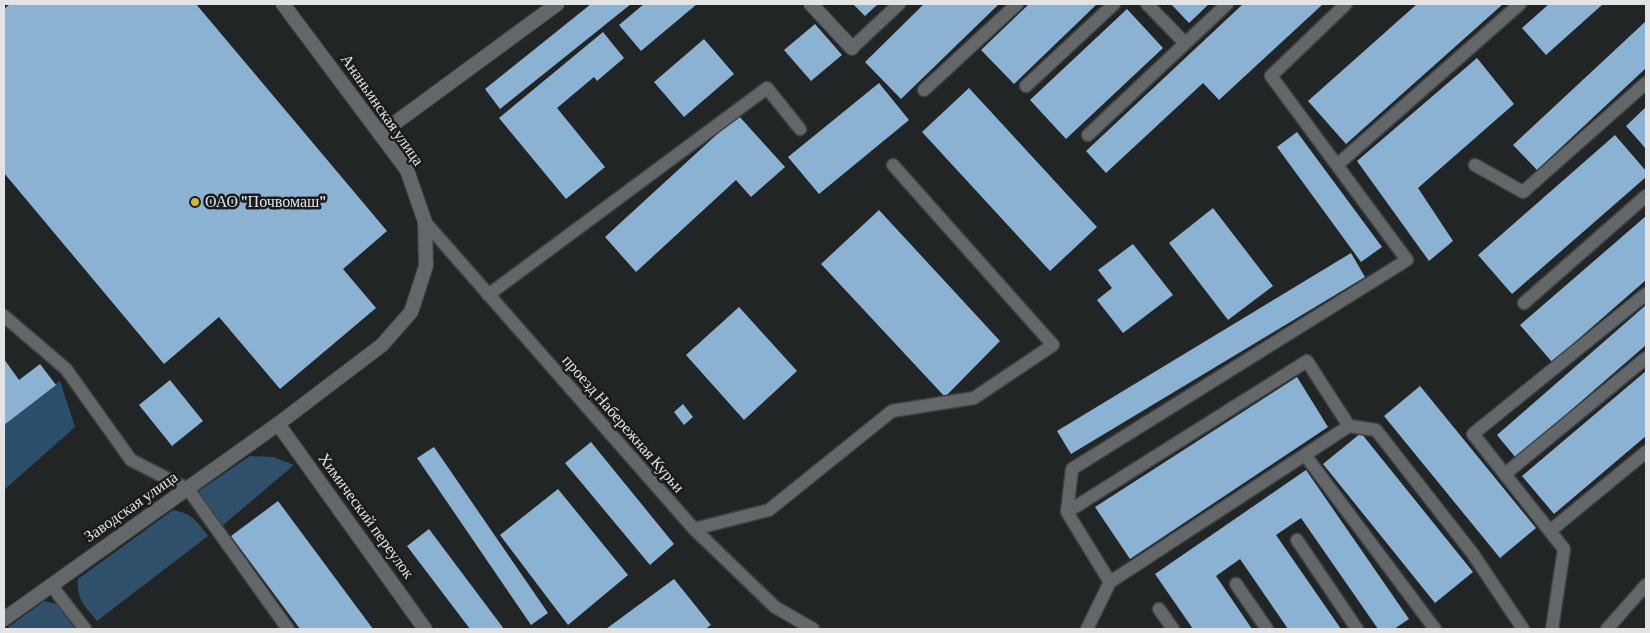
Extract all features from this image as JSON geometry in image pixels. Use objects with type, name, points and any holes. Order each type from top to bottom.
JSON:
[{"type":"street","name":"Ананьинская улица","points":[[278,424],[382,345],[411,312],[426,266],[425,222],[407,170],[283,4]]},
{"type":"street","points":[[380,134],[557,4]]},
{"type":"street","points":[[811,4],[852,48]]},
{"type":"street","name":"Заводская улица","points":[[4,619],[278,424]]},
{"type":"street","name":"Химический переулок","points":[[278,424],[425,629]]},
{"type":"lane","points":[[852,48],[899,4]]},
{"type":"lane","points":[[924,90],[1017,4]]},
{"type":"lane","points":[[1026,86],[1114,4]]},
{"type":"lane","points":[[1147,4],[1185,44]]},
{"type":"lane","points":[[1088,135],[1227,4]]},
{"type":"lane","points":[[1110,582],[1067,512],[1072,469],[1407,260],[1272,76],[1346,4]]},
{"type":"lane","points":[[1337,165],[1520,4]]},
{"type":"lane","points":[[1475,165],[1524,192],[1646,83]]},
{"type":"lane","points":[[488,295],[767,88],[800,129]]},
{"type":"lane","points":[[694,529],[769,510],[892,412],[974,398],[1053,345],[893,165]]},
{"type":"lane","points":[[1524,302],[1646,196]]},
{"type":"lane","name":"проезд Набережная Курьи","points":[[425,222],[694,529],[775,607],[813,629]]},
{"type":"lane","points":[[1552,629],[1564,549],[1473,434],[1646,294]]},
{"type":"lane","points":[[4,316],[66,369],[130,460],[188,489],[288,629]]},
{"type":"lane","points":[[1505,474],[1646,358]]},
{"type":"lane","points":[[1067,512],[1307,361],[1349,426]]},
{"type":"lane","points":[[1087,629],[1110,582],[1349,426],[1376,430],[1473,554],[1522,629]]},
{"type":"lane","points":[[1550,531],[1646,452]]},
{"type":"lane","points":[[1305,455],[1434,629]]},
{"type":"lane","points":[[1297,540],[1357,629]]},
{"type":"lane","points":[[1236,584],[1267,629]]},
{"type":"lane","points":[[51,585],[85,629]]},
{"type":"lane","points":[[1608,629],[1646,585]]},
{"type":"lane","points":[[1159,609],[1173,629]]},
{"type":"shaded area","points":[[60,381],[75,427],[4,490],[4,416]]},
{"type":"shaded area","points":[[250,456],[273,457],[294,465],[222,526],[197,492]]},
{"type":"shaded area","points":[[173,510],[190,516],[208,536],[97,621],[80,597],[78,579]]},
{"type":"shaded area","points":[[44,601],[57,604],[75,629],[6,629]]},
{"type":"building","name":"ОАО \"Почвомаш\"","points":[[10,4],[196,4],[387,231],[343,269],[376,308],[280,389],[219,317],[164,364],[4,173],[4,9]]},
{"type":"building","points":[[591,4],[631,4],[500,109],[485,89]]},
{"type":"building","points":[[644,4],[697,4],[641,51],[619,25]]},
{"type":"building","points":[[853,4],[878,4],[865,16]]},
{"type":"building","points":[[924,4],[999,4],[901,99],[865,62]]},
{"type":"building","points":[[1029,4],[1097,4],[1014,84],[981,50]]},
{"type":"building","points":[[1171,4],[1209,4],[1189,23]]},
{"type":"building","points":[[1243,4],[1323,4],[1219,100],[1203,83],[1106,173],[1086,151]]},
{"type":"building","points":[[1417,4],[1503,4],[1346,144],[1308,101]]},
{"type":"building","points":[[1549,4],[1603,4],[1546,55],[1522,28]]},
{"type":"building","points":[[1127,9],[1163,48],[1066,139],[1030,100]]},
{"type":"building","points":[[1646,21],[1646,68],[1537,170],[1513,145]]},
{"type":"building","points":[[815,24],[842,55],[811,81],[784,50]]},
{"type":"building","points":[[603,32],[624,58],[597,81],[594,77],[557,108],[605,167],[566,199],[499,118]]},
{"type":"building","points":[[704,39],[734,74],[684,117],[654,82]]},
{"type":"building","points":[[1477,58],[1514,104],[1418,188],[1453,241],[1429,261],[1357,161]]},
{"type":"building","points":[[879,83],[909,120],[819,194],[788,157]]},
{"type":"building","points":[[969,88],[1097,227],[1050,271],[922,132]]},
{"type":"building","points":[[1646,107],[1646,149],[1626,126]]},
{"type":"building","points":[[738,115],[785,167],[751,197],[736,180],[636,272],[605,237]]},
{"type":"building","points":[[1297,132],[1382,247],[1361,262],[1277,147]]},
{"type":"building","points":[[1615,135],[1646,171],[1646,177],[1512,294],[1478,255]]},
{"type":"building","points":[[1213,208],[1273,286],[1228,320],[1169,243]]},
{"type":"building","points":[[879,210],[1000,341],[945,397],[821,264]]},
{"type":"building","points":[[1646,216],[1646,280],[1552,362],[1520,325]]},
{"type":"building","points":[[1133,244],[1173,295],[1123,333],[1097,300],[1112,288],[1098,270]]},
{"type":"building","points":[[1351,253],[1365,277],[1071,454],[1057,431]]},
{"type":"building","points":[[1646,305],[1646,345],[1516,458],[1497,435]]},
{"type":"building","points":[[739,307],[797,371],[744,420],[686,355]]},
{"type":"building","points":[[4,359],[19,380],[40,364],[56,385],[4,425]]},
{"type":"building","points":[[1646,371],[1646,436],[1554,514],[1522,476]]},
{"type":"building","points":[[1297,377],[1328,427],[1130,559],[1095,507]]},
{"type":"building","points":[[170,380],[203,421],[172,446],[139,405]]},
{"type":"building","points":[[1420,386],[1536,528],[1500,558],[1384,416]]},
{"type":"building","points":[[683,404],[693,417],[684,425],[674,412]]},
{"type":"building","points":[[1361,433],[1473,572],[1435,603],[1323,464]]},
{"type":"building","points":[[591,442],[674,544],[650,565],[565,463]]},
{"type":"building","points":[[434,447],[548,613],[531,625],[417,458]]},
{"type":"building","points":[[1306,470],[1409,619],[1394,629],[1378,629],[1301,518],[1276,535],[1341,629],[1288,629],[1240,559],[1216,576],[1252,629],[1193,629],[1155,574]]},
{"type":"building","points":[[558,489],[628,575],[568,625],[500,535]]},
{"type":"building","points":[[278,501],[373,629],[300,629],[231,536]]},
{"type":"building","points":[[429,529],[504,629],[470,629],[407,546]]},
{"type":"building","points":[[674,579],[711,625],[705,629],[606,629]]},
{"type":"place","name":"ОАО \"Почвомаш\"","points":[[195,202]]}]
